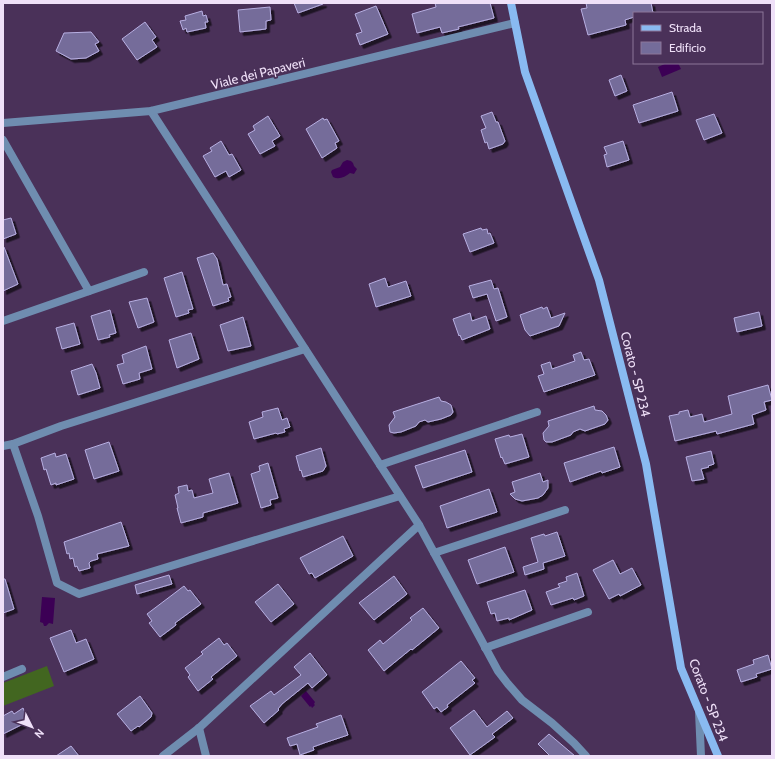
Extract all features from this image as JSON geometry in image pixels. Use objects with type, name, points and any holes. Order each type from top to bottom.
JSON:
[{"type":"main road","name":"Corato - SP 234","points":[[511,3],[525,72],[599,280],[646,464],[681,668],[718,756]]},
{"type":"street","name":"Viale dei Papaveri","points":[[3,123],[151,111],[515,23]]},
{"type":"street","points":[[151,111],[419,525],[501,675],[522,700],[552,723],[586,756]]},
{"type":"street","points":[[3,140],[89,291]]},
{"type":"street","points":[[3,321],[144,272]]},
{"type":"street","points":[[3,446],[305,349]]},
{"type":"street","points":[[380,465],[537,412]]},
{"type":"street","points":[[13,444],[38,516],[57,583],[79,594],[400,496]]},
{"type":"street","points":[[434,553],[565,510]]},
{"type":"street","points":[[163,756],[198,728],[419,525]]},
{"type":"street","points":[[485,648],[588,612]]},
{"type":"street","points":[[3,676],[22,669]]},
{"type":"street","points":[[699,712],[701,756]]},
{"type":"street","points":[[198,728],[206,756]]},
{"type":"green space","points":[[47,666],[54,686],[3,706],[3,683]]},
{"type":"shaded area","points":[[665,64],[678,64],[681,69],[662,77],[658,67]]},
{"type":"shaded area","points":[[347,160],[351,161],[357,169],[354,174],[350,173],[340,178],[333,177],[331,172],[332,170],[340,167],[343,162]]},
{"type":"shaded area","points":[[42,597],[55,598],[53,624],[49,623],[46,626],[40,622]]},
{"type":"shaded area","points":[[306,691],[315,702],[315,705],[312,708],[301,696]]},
{"type":"building","points":[[294,3],[323,3],[323,4],[298,13]]},
{"type":"building","points":[[435,3],[490,3],[494,18],[458,27],[459,29],[442,33],[440,27],[417,33],[412,14],[436,7]]},
{"type":"building","points":[[586,3],[651,3],[653,12],[633,12],[633,17],[625,20],[626,25],[588,35],[581,9],[587,8]]},
{"type":"building","points":[[376,6],[388,34],[360,45],[356,34],[362,32],[355,14]]},
{"type":"building","points":[[270,7],[271,20],[266,21],[266,29],[240,32],[238,10]]},
{"type":"building","points":[[202,11],[203,16],[206,15],[208,22],[205,22],[206,28],[187,32],[186,28],[183,30],[180,21],[186,20],[185,16]]},
{"type":"building","points":[[145,22],[156,37],[152,40],[157,47],[137,60],[122,39]]},
{"type":"building","points":[[91,32],[99,42],[95,44],[99,51],[86,58],[71,59],[56,51],[64,33]]},
{"type":"building","points":[[621,75],[627,91],[615,96],[609,80]]},
{"type":"building","points":[[672,92],[678,111],[639,123],[633,105]]},
{"type":"building","points":[[492,112],[496,122],[498,122],[505,141],[503,144],[489,149],[487,142],[485,143],[481,130],[486,128],[481,116]]},
{"type":"building","points":[[714,114],[722,133],[704,140],[696,120]]},
{"type":"building","points":[[268,116],[280,136],[272,141],[275,146],[260,154],[248,134],[255,130],[253,126]]},
{"type":"building","points":[[323,118],[324,120],[327,119],[339,141],[335,143],[337,148],[322,158],[306,129]]},
{"type":"building","points":[[221,141],[229,155],[232,154],[241,170],[229,177],[226,171],[215,177],[203,156],[212,151],[210,148]]},
{"type":"building","points":[[623,141],[629,160],[607,167],[604,155],[607,154],[604,147]]},
{"type":"building","points":[[11,218],[16,234],[3,239],[3,220]]},
{"type":"building","points":[[481,228],[482,230],[487,229],[488,234],[490,233],[494,243],[470,252],[463,234]]},
{"type":"building","points":[[3,247],[18,284],[3,291]]},
{"type":"building","points":[[213,253],[217,259],[223,285],[227,284],[231,297],[228,298],[229,301],[213,306],[197,258]]},
{"type":"building","points":[[182,272],[193,309],[188,310],[189,313],[176,317],[164,278]]},
{"type":"building","points":[[385,278],[388,287],[406,281],[411,296],[376,307],[369,284]]},
{"type":"building","points":[[491,280],[494,289],[498,288],[507,317],[496,321],[487,294],[473,298],[469,286]]},
{"type":"building","points":[[147,298],[154,322],[138,328],[129,302]]},
{"type":"building","points":[[542,307],[543,309],[547,307],[551,318],[565,313],[559,326],[530,336],[525,330],[520,315]]},
{"type":"building","points":[[110,310],[116,333],[109,335],[110,337],[98,340],[91,316]]},
{"type":"building","points":[[759,312],[762,326],[737,332],[734,318]]},
{"type":"building","points":[[470,313],[472,321],[486,316],[490,329],[462,340],[453,319]]},
{"type":"building","points":[[243,317],[251,346],[228,351],[220,325]]},
{"type":"building","points":[[74,323],[80,344],[62,349],[56,328]]},
{"type":"building","points":[[191,333],[199,359],[177,368],[169,340]]},
{"type":"building","points":[[146,346],[152,369],[139,373],[140,379],[123,384],[117,365],[124,363],[122,355]]},
{"type":"building","points":[[581,352],[584,360],[589,359],[595,375],[544,392],[538,376],[544,374],[541,365],[550,362],[552,369],[575,361],[573,355]]},
{"type":"building","points":[[92,364],[100,388],[78,395],[71,371]]},
{"type":"building","points":[[768,385],[772,400],[764,402],[766,410],[752,415],[754,424],[717,434],[716,431],[675,441],[669,416],[688,410],[690,417],[702,414],[704,422],[732,414],[728,396]]},
{"type":"building","points":[[439,397],[441,401],[451,405],[453,412],[451,415],[428,422],[425,420],[419,422],[416,426],[401,432],[390,432],[389,425],[395,417],[393,412]]},
{"type":"building","points":[[594,406],[595,410],[602,411],[606,415],[608,420],[605,424],[585,431],[580,429],[573,432],[571,435],[552,442],[546,442],[544,440],[543,433],[549,426],[548,421]]},
{"type":"building","points":[[278,408],[282,420],[287,418],[290,427],[284,429],[285,432],[254,439],[249,422],[263,417],[262,412]]},
{"type":"building","points":[[522,434],[529,457],[505,464],[502,457],[501,458],[495,439],[509,435],[510,437]]},
{"type":"building","points":[[109,442],[119,471],[94,479],[85,450]]},
{"type":"building","points":[[614,447],[620,467],[602,473],[601,471],[570,482],[564,463]]},
{"type":"building","points":[[321,448],[326,466],[323,471],[303,477],[296,456]]},
{"type":"building","points":[[465,450],[472,472],[423,488],[415,466]]},
{"type":"building","points":[[711,451],[714,464],[701,469],[704,479],[692,481],[686,457]]},
{"type":"building","points":[[55,453],[56,457],[66,454],[74,479],[56,485],[56,483],[51,485],[46,469],[44,470],[41,458]]},
{"type":"building","points":[[268,463],[278,498],[270,500],[271,505],[261,508],[251,474],[260,471],[259,466]]},
{"type":"building","points":[[229,473],[238,503],[203,513],[203,517],[181,523],[175,495],[179,493],[178,487],[187,485],[188,491],[192,490],[194,498],[213,493],[209,479]]},
{"type":"building","points":[[540,473],[543,482],[548,480],[548,488],[543,495],[538,498],[522,501],[515,499],[510,494],[515,492],[512,482]]},
{"type":"building","points":[[489,489],[497,512],[447,528],[440,506]]},
{"type":"building","points":[[121,522],[129,546],[97,554],[98,559],[89,563],[90,568],[79,571],[77,566],[75,567],[73,558],[70,559],[69,553],[67,554],[64,542]]},
{"type":"building","points":[[557,532],[565,556],[543,563],[544,569],[525,575],[523,567],[538,562],[531,538]]},
{"type":"building","points":[[343,536],[353,556],[315,578],[312,573],[309,574],[300,558]]},
{"type":"building","points":[[505,547],[514,572],[477,584],[468,560]]},
{"type":"building","points":[[613,560],[620,574],[632,568],[641,585],[620,596],[619,594],[609,599],[593,570]]},
{"type":"building","points":[[577,573],[584,596],[574,600],[573,598],[551,605],[546,592],[560,587],[558,584],[567,581],[566,577]]},
{"type":"building","points":[[169,575],[172,584],[137,594],[135,585]]},
{"type":"building","points":[[394,576],[407,594],[374,620],[359,603]]},
{"type":"building","points":[[3,579],[5,579],[14,609],[3,613]]},
{"type":"building","points":[[278,584],[294,604],[271,622],[255,602]]},
{"type":"building","points":[[184,586],[188,591],[190,590],[201,604],[175,623],[176,625],[160,637],[149,623],[152,621],[147,614]]},
{"type":"building","points":[[525,590],[532,610],[509,620],[509,618],[497,621],[495,613],[491,614],[487,602]]},
{"type":"building","points":[[423,608],[439,628],[384,671],[368,650],[380,640],[383,644],[412,620],[410,618]]},
{"type":"building","points":[[71,630],[76,643],[86,639],[94,659],[64,672],[50,638]]},
{"type":"building","points":[[219,638],[224,645],[227,643],[237,656],[211,677],[213,679],[198,691],[188,677],[190,675],[185,668],[203,654],[201,652]]},
{"type":"building","points":[[310,653],[327,675],[312,688],[308,683],[282,704],[278,709],[279,710],[264,723],[250,706],[271,691],[274,695],[301,675],[294,667]]},
{"type":"building","points":[[768,655],[772,669],[756,674],[757,677],[741,682],[737,670],[754,664],[753,660]]},
{"type":"building","points":[[461,661],[475,678],[472,680],[475,683],[447,705],[448,707],[441,712],[437,707],[434,709],[422,692]]},
{"type":"building","points":[[140,696],[152,713],[151,717],[139,727],[138,726],[131,731],[117,714]]},
{"type":"building","points":[[23,708],[29,721],[3,734],[3,716],[12,711],[14,714]]},
{"type":"building","points":[[474,710],[487,727],[507,711],[513,718],[492,734],[495,737],[470,755],[450,728]]},
{"type":"building","points":[[341,715],[348,735],[313,747],[314,750],[300,755],[297,744],[290,746],[287,738],[318,727],[316,724]]},
{"type":"building","points":[[549,734],[575,756],[550,756],[538,744]]},
{"type":"building","points":[[71,746],[79,756],[56,756]]}]
